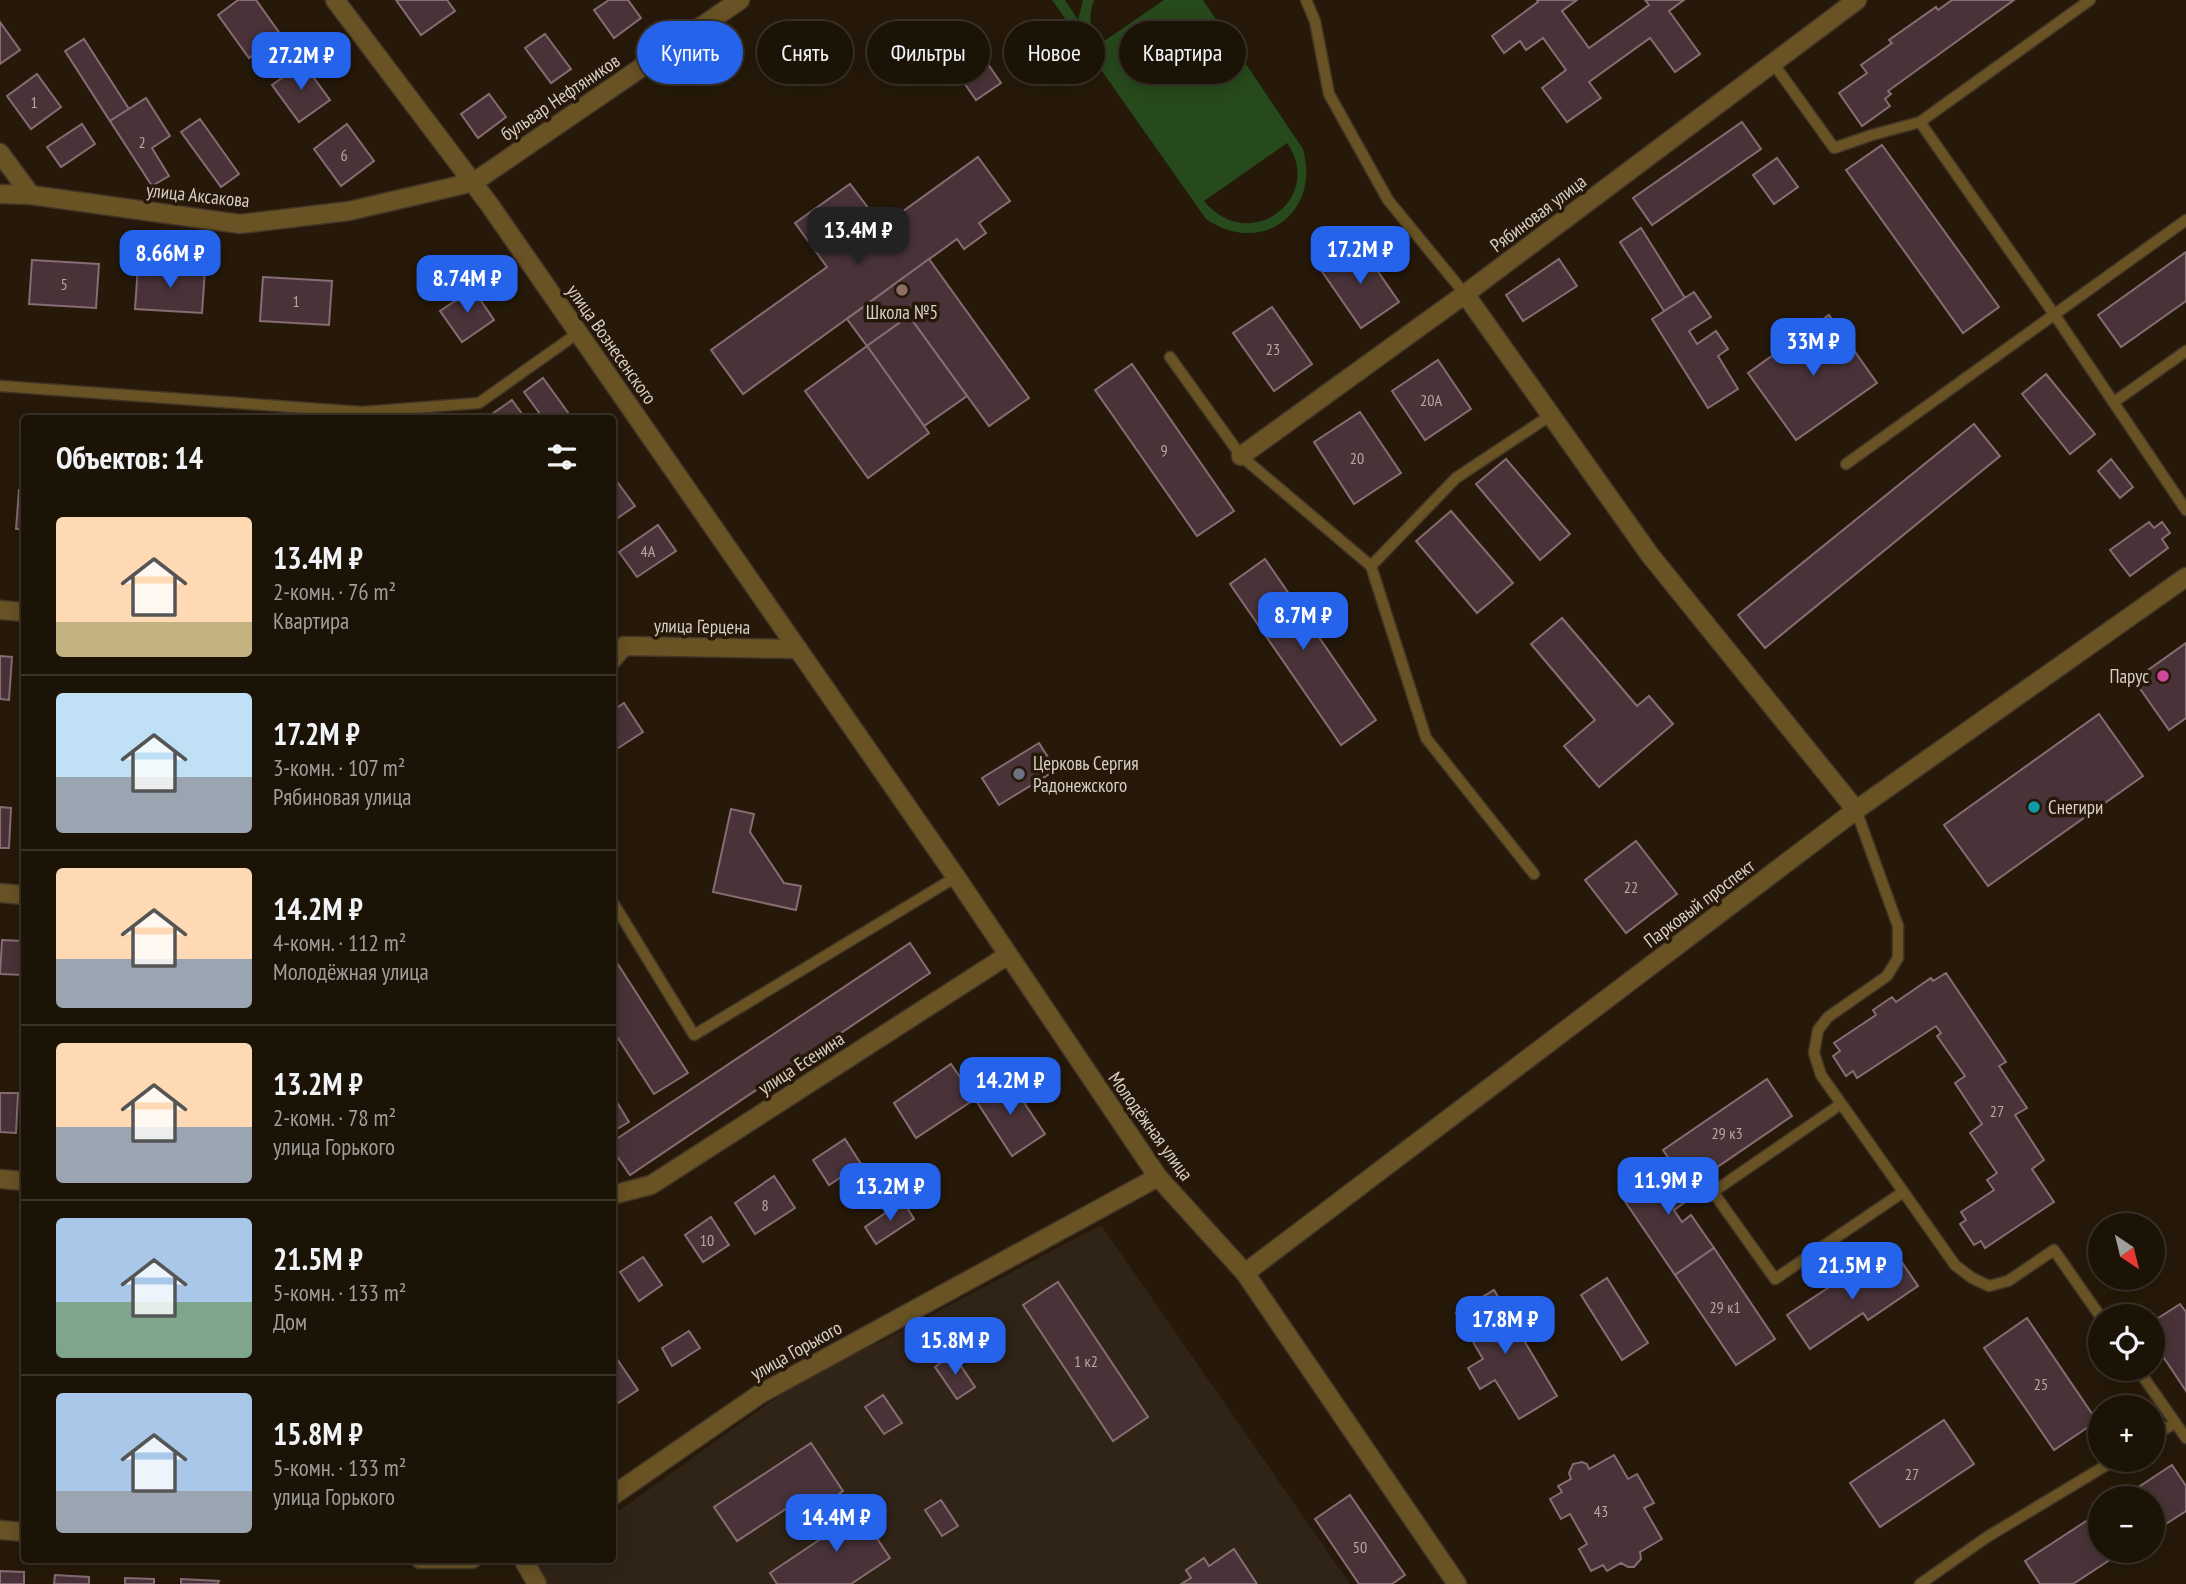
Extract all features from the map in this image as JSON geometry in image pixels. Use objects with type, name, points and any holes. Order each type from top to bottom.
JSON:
[{"type":"street","name":"улица Вознесенского","points":[[335,0],[474,182],[798,649]]},
{"type":"street","name":"бульвар Нефтяников","points":[[474,182],[740,0]]},
{"type":"street","name":"Рябиновая улица","points":[[1241,456],[1465,294],[1857,0]]},
{"type":"street","points":[[0,153],[31,195]]},
{"type":"street","name":"улица Аксакова","points":[[0,194],[31,195],[240,224],[349,211],[474,182]]},
{"type":"street","points":[[1465,294],[1650,555],[1856,810]]},
{"type":"street","name":"Парковый проспект","points":[[1245,1273],[1856,810],[2186,577]]},
{"type":"street","points":[[0,610],[21,612]]},
{"type":"street","name":"улица Герцена","points":[[618,645],[798,649]]},
{"type":"street","name":"Молодёжная улица","points":[[798,649],[956,877],[1158,1177],[1245,1273],[1457,1584]]},
{"type":"street","points":[[0,893],[21,895]]},
{"type":"street","name":"улица Есенина","points":[[616,1194],[651,1185],[1008,955]]},
{"type":"street","name":"улица Горького","points":[[616,1493],[760,1394],[1158,1177]]},
{"type":"street","points":[[0,1179],[21,1181]]},
{"type":"street","points":[[0,1530],[21,1532]]},
{"type":"street","points":[[525,1563],[537,1584]]},
{"type":"lane","points":[[1306,0],[1315,21],[1329,94],[1388,200],[1465,294]]},
{"type":"lane","points":[[1773,63],[1834,148],[1920,122],[2090,0]]},
{"type":"lane","points":[[1920,122],[2186,510]]},
{"type":"lane","points":[[1846,464],[2186,220]]},
{"type":"lane","points":[[0,386],[362,412],[479,403],[578,333]]},
{"type":"lane","points":[[2113,402],[2186,351]]},
{"type":"lane","points":[[1170,357],[1241,456],[1371,566],[1426,738],[1534,874]]},
{"type":"lane","points":[[1371,566],[1456,478],[1550,415]]},
{"type":"lane","points":[[1856,810],[1899,926],[1898,958],[1887,976],[1828,1017],[1818,1030],[1814,1054],[1821,1075],[1955,1265],[1972,1278],[1989,1286],[2008,1281],[2054,1250],[2092,1304]]},
{"type":"lane","points":[[616,908],[694,1035],[956,877]]},
{"type":"lane","points":[[1841,1104],[1713,1192],[1775,1279],[1903,1192]]},
{"type":"lane","points":[[2146,1381],[2186,1438]]},
{"type":"lane","points":[[2165,1429],[2175,1423]]},
{"type":"lane","points":[[1920,1584],[1987,1537],[2095,1472]]},
{"type":"shaded area","points":[[1101,1225],[1350,1584],[548,1584],[539,1567],[544,1563],[616,1563],[616,1513],[808,1375],[882,1341]]},
{"type":"green space","points":[[1052,0],[1065,0],[1078,20],[1083,0],[1094,0],[1091,21],[1067,21]]},
{"type":"green space","points":[[1164,0],[1203,0],[1217,21],[1133,21]]},
{"type":"green space","points":[[1119,31],[1119,84],[1246,84],[1246,64],[1303,149],[1306,172],[1303,192],[1295,209],[1282,222],[1266,230],[1247,233],[1227,230],[1206,219],[1105,75],[1105,41]],"holes":[[[1287,143],[1296,163],[1297,182],[1290,199],[1277,213],[1261,221],[1242,223],[1223,217],[1204,201]]]},
{"type":"building","points":[[238,0],[256,0],[281,35],[249,58],[218,15]]},
{"type":"building","points":[[396,0],[447,0],[455,11],[421,35]]},
{"type":"building","points":[[609,0],[628,0],[641,18],[614,38],[594,10]]},
{"type":"building","points":[[1537,0],[1577,0],[1562,11],[1589,48],[1649,5],[1645,0],[1684,0],[1669,11],[1700,54],[1675,72],[1650,38],[1589,82],[1601,98],[1567,122],[1542,88],[1566,70],[1543,38],[1526,50],[1520,41],[1504,53],[1492,36],[1538,2]]},
{"type":"building","points":[[1952,0],[2014,0],[1888,91],[1891,94],[1885,99],[1890,106],[1862,126],[1839,93],[1867,73],[1861,65],[1892,43],[1889,40],[1936,7],[1938,10]]},
{"type":"building","points":[[0,22],[20,50],[0,64]]},
{"type":"building","points":[[545,34],[571,69],[551,83],[525,48]]},
{"type":"building","points":[[84,39],[129,109],[110,121],[65,51]]},
{"type":"building","points":[[303,63],[330,100],[299,122],[272,85]]},
{"type":"building","points":[[990,67],[1001,83],[976,100],[965,84],[990,84]]},
{"type":"building","points":[[37,74],[61,107],[31,129],[7,96]]},
{"type":"building","points":[[489,94],[506,117],[478,138],[461,114]]},
{"type":"building","points":[[146,98],[170,136],[152,148],[169,176],[152,186],[110,121]]},
{"type":"building","points":[[200,119],[239,174],[221,187],[181,132]]},
{"type":"building","points":[[1742,122],[1761,149],[1652,225],[1633,198]]},
{"type":"building","points":[[82,124],[95,144],[61,167],[47,147]]},
{"type":"building","points":[[347,124],[374,161],[341,186],[314,149]]},
{"type":"building","points":[[1882,145],[1999,307],[1963,333],[1846,170]]},
{"type":"building","points":[[978,157],[1010,201],[979,223],[986,233],[964,249],[957,239],[743,394],[711,350],[827,267],[795,223],[850,184],[869,209],[857,218],[870,235]]},
{"type":"building","points":[[1777,158],[1798,187],[1774,204],[1753,175]]},
{"type":"building","points":[[1641,228],[1685,298],[1664,311],[1620,242]]},
{"type":"building","points":[[1359,244],[1399,302],[1361,328],[1321,270]]},
{"type":"building","points":[[2186,252],[2186,301],[2121,347],[2098,315]]},
{"type":"building","points":[[929,259],[1029,398],[989,426],[909,316],[867,346],[847,319]]},
{"type":"building","points":[[1559,259],[1577,286],[1523,321],[1506,295]]},
{"type":"building","points":[[32,260],[99,264],[96,308],[29,304]]},
{"type":"building","points":[[138,266],[205,270],[202,313],[135,309]]},
{"type":"building","points":[[263,277],[332,281],[329,325],[260,321]]},
{"type":"building","points":[[473,289],[494,320],[462,342],[440,311]]},
{"type":"building","points":[[1694,292],[1711,317],[1689,331],[1697,344],[1716,331],[1728,349],[1718,356],[1738,389],[1708,408],[1652,319]]},
{"type":"building","points":[[1272,307],[1312,364],[1274,391],[1233,333]]},
{"type":"building","points":[[1829,315],[1877,383],[1796,440],[1748,373]]},
{"type":"building","points":[[909,316],[967,396],[924,426],[867,346]]},
{"type":"building","points":[[867,346],[929,433],[868,478],[805,391]]},
{"type":"building","points":[[1438,360],[1471,409],[1425,440],[1392,391]]},
{"type":"building","points":[[1132,364],[1234,511],[1197,536],[1095,390]]},
{"type":"building","points":[[2046,374],[2095,434],[2070,454],[2022,394]]},
{"type":"building","points":[[543,378],[570,415],[541,415],[524,392]]},
{"type":"building","points":[[512,400],[523,415],[493,415]]},
{"type":"building","points":[[1360,412],[1401,473],[1354,504],[1314,442]]},
{"type":"building","points":[[1974,424],[2000,456],[1765,648],[1738,615]]},
{"type":"building","points":[[1506,459],[1570,534],[1540,560],[1476,484]]},
{"type":"building","points":[[2111,459],[2133,487],[2120,498],[2098,471]]},
{"type":"building","points":[[616,480],[635,506],[616,519]]},
{"type":"building","points":[[19,490],[21,490],[21,529],[16,529]]},
{"type":"building","points":[[1451,511],[1513,583],[1477,613],[1416,541]]},
{"type":"building","points":[[2149,522],[2154,528],[2162,522],[2170,533],[2162,539],[2168,548],[2130,576],[2110,550]]},
{"type":"building","points":[[658,525],[676,551],[637,577],[619,552]]},
{"type":"building","points":[[1265,559],[1376,720],[1341,745],[1230,584]]},
{"type":"building","points":[[1562,618],[1637,706],[1649,696],[1673,724],[1599,787],[1564,746],[1595,720],[1531,644]]},
{"type":"building","points":[[2186,643],[2186,718],[2169,730],[2134,680]]},
{"type":"building","points":[[0,656],[12,657],[9,700],[0,699]]},
{"type":"building","points":[[624,703],[643,732],[616,749],[616,708]]},
{"type":"building","name":"Снегири","points":[[2099,714],[2143,776],[1988,886],[1944,825]]},
{"type":"building","name":"Церковь Сергия Радонежского","points":[[1039,743],[1056,770],[999,805],[982,778]]},
{"type":"building","points":[[0,807],[11,808],[9,848],[0,848]]},
{"type":"building","points":[[731,809],[754,814],[750,832],[784,883],[801,886],[796,910],[713,892]]},
{"type":"building","points":[[1636,841],[1677,894],[1626,933],[1585,880]]},
{"type":"building","points":[[2,940],[21,941],[21,975],[0,974]]},
{"type":"building","points":[[910,943],[930,973],[630,1175],[616,1155],[616,1139]]},
{"type":"building","points":[[616,961],[688,1073],[654,1094],[616,1035]]},
{"type":"building","points":[[1946,973],[2006,1062],[1999,1066],[2027,1108],[2015,1115],[2044,1160],[2032,1169],[2054,1202],[1985,1248],[1981,1241],[1974,1245],[1960,1224],[1966,1220],[1961,1212],[1994,1190],[1987,1180],[1997,1173],[1970,1133],[1982,1124],[1955,1083],[1965,1076],[1937,1036],[1941,1033],[1936,1026],[1857,1078],[1853,1071],[1846,1076],[1833,1056],[1840,1051],[1834,1043],[1876,1015],[1873,1010],[1892,997],[1896,1002],[1931,978],[1933,981]]},
{"type":"building","points":[[951,1064],[975,1099],[916,1138],[894,1103]]},
{"type":"building","points":[[1007,1077],[1045,1134],[1012,1156],[975,1099]]},
{"type":"building","points":[[1767,1079],[1792,1116],[1688,1187],[1663,1150]]},
{"type":"building","points":[[0,1093],[18,1093],[16,1133],[0,1132]]},
{"type":"building","points":[[616,1101],[629,1122],[616,1130]]},
{"type":"building","points":[[845,1139],[861,1164],[829,1185],[813,1160]]},
{"type":"building","points":[[1670,1160],[1694,1196],[1674,1210],[1682,1222],[1691,1215],[1714,1248],[1675,1275],[1620,1194]]},
{"type":"building","points":[[774,1176],[795,1208],[755,1234],[735,1203]]},
{"type":"building","points":[[903,1201],[914,1219],[876,1244],[865,1227]]},
{"type":"building","points":[[711,1217],[729,1245],[703,1262],[685,1235]]},
{"type":"building","points":[[1714,1248],[1775,1339],[1736,1365],[1675,1275]]},
{"type":"building","points":[[1897,1255],[1918,1286],[1868,1320],[1863,1313],[1810,1349],[1787,1315],[1840,1280],[1846,1289]]},
{"type":"building","points":[[643,1257],[662,1285],[639,1301],[620,1272]]},
{"type":"building","points":[[1607,1278],[1648,1343],[1622,1360],[1581,1295]]},
{"type":"building","points":[[1058,1282],[1148,1417],[1113,1441],[1023,1305]]},
{"type":"building","points":[[1494,1290],[1557,1396],[1519,1419],[1495,1380],[1480,1389],[1468,1368],[1483,1359],[1456,1313]]},
{"type":"building","points":[[2180,1304],[2186,1312],[2186,1391],[2165,1360],[2165,1314]]},
{"type":"building","points":[[2027,1318],[2088,1408],[2088,1427],[2054,1450],[1984,1348]]},
{"type":"building","points":[[689,1331],[700,1348],[672,1366],[662,1348]]},
{"type":"building","points":[[953,1354],[975,1387],[957,1399],[935,1367]]},
{"type":"building","points":[[616,1360],[638,1390],[616,1404]]},
{"type":"building","points":[[883,1395],[902,1423],[884,1434],[865,1407]]},
{"type":"building","points":[[1944,1420],[1974,1464],[1880,1527],[1850,1483]]},
{"type":"building","points":[[811,1443],[843,1491],[814,1511],[804,1497],[737,1541],[714,1507]]},
{"type":"building","points":[[1614,1455],[1628,1479],[1637,1474],[1654,1503],[1644,1508],[1662,1539],[1640,1552],[1641,1559],[1634,1567],[1621,1563],[1607,1571],[1603,1565],[1591,1571],[1579,1549],[1587,1544],[1570,1514],[1561,1519],[1550,1499],[1562,1492],[1558,1486],[1571,1479],[1569,1473],[1573,1464],[1582,1462],[1587,1464],[1589,1469]]},
{"type":"building","points":[[2172,1465],[2186,1486],[2186,1511],[2165,1525],[2165,1486],[2140,1486]]},
{"type":"building","points":[[1350,1495],[1405,1575],[1392,1584],[1359,1584],[1315,1519]]},
{"type":"building","points":[[941,1500],[958,1526],[942,1536],[925,1510]]},
{"type":"building","points":[[855,1505],[890,1558],[851,1584],[777,1584],[770,1573],[825,1536],[819,1528]]},
{"type":"building","points":[[2088,1520],[2088,1563],[2105,1563],[2073,1584],[2040,1584],[2025,1561]]},
{"type":"building","points":[[1234,1549],[1257,1584],[1181,1584],[1191,1578],[1186,1570],[1204,1558],[1209,1566]]},
{"type":"building","points":[[0,1571],[24,1572],[24,1584],[0,1584]]},
{"type":"building","points":[[55,1575],[89,1577],[89,1584],[54,1584]]},
{"type":"building","points":[[125,1578],[154,1579],[154,1584],[125,1584]]},
{"type":"building","points":[[181,1579],[219,1581],[218,1584],[181,1584]]},
{"type":"place","name":"Школа №5","points":[[902,290]]},
{"type":"place","name":"Парус","points":[[2163,676]]},
{"type":"place","name":"Церковь Сергия Радонежского","points":[[1019,774]]},
{"type":"place","name":"Снегири","points":[[2034,807]]}]
